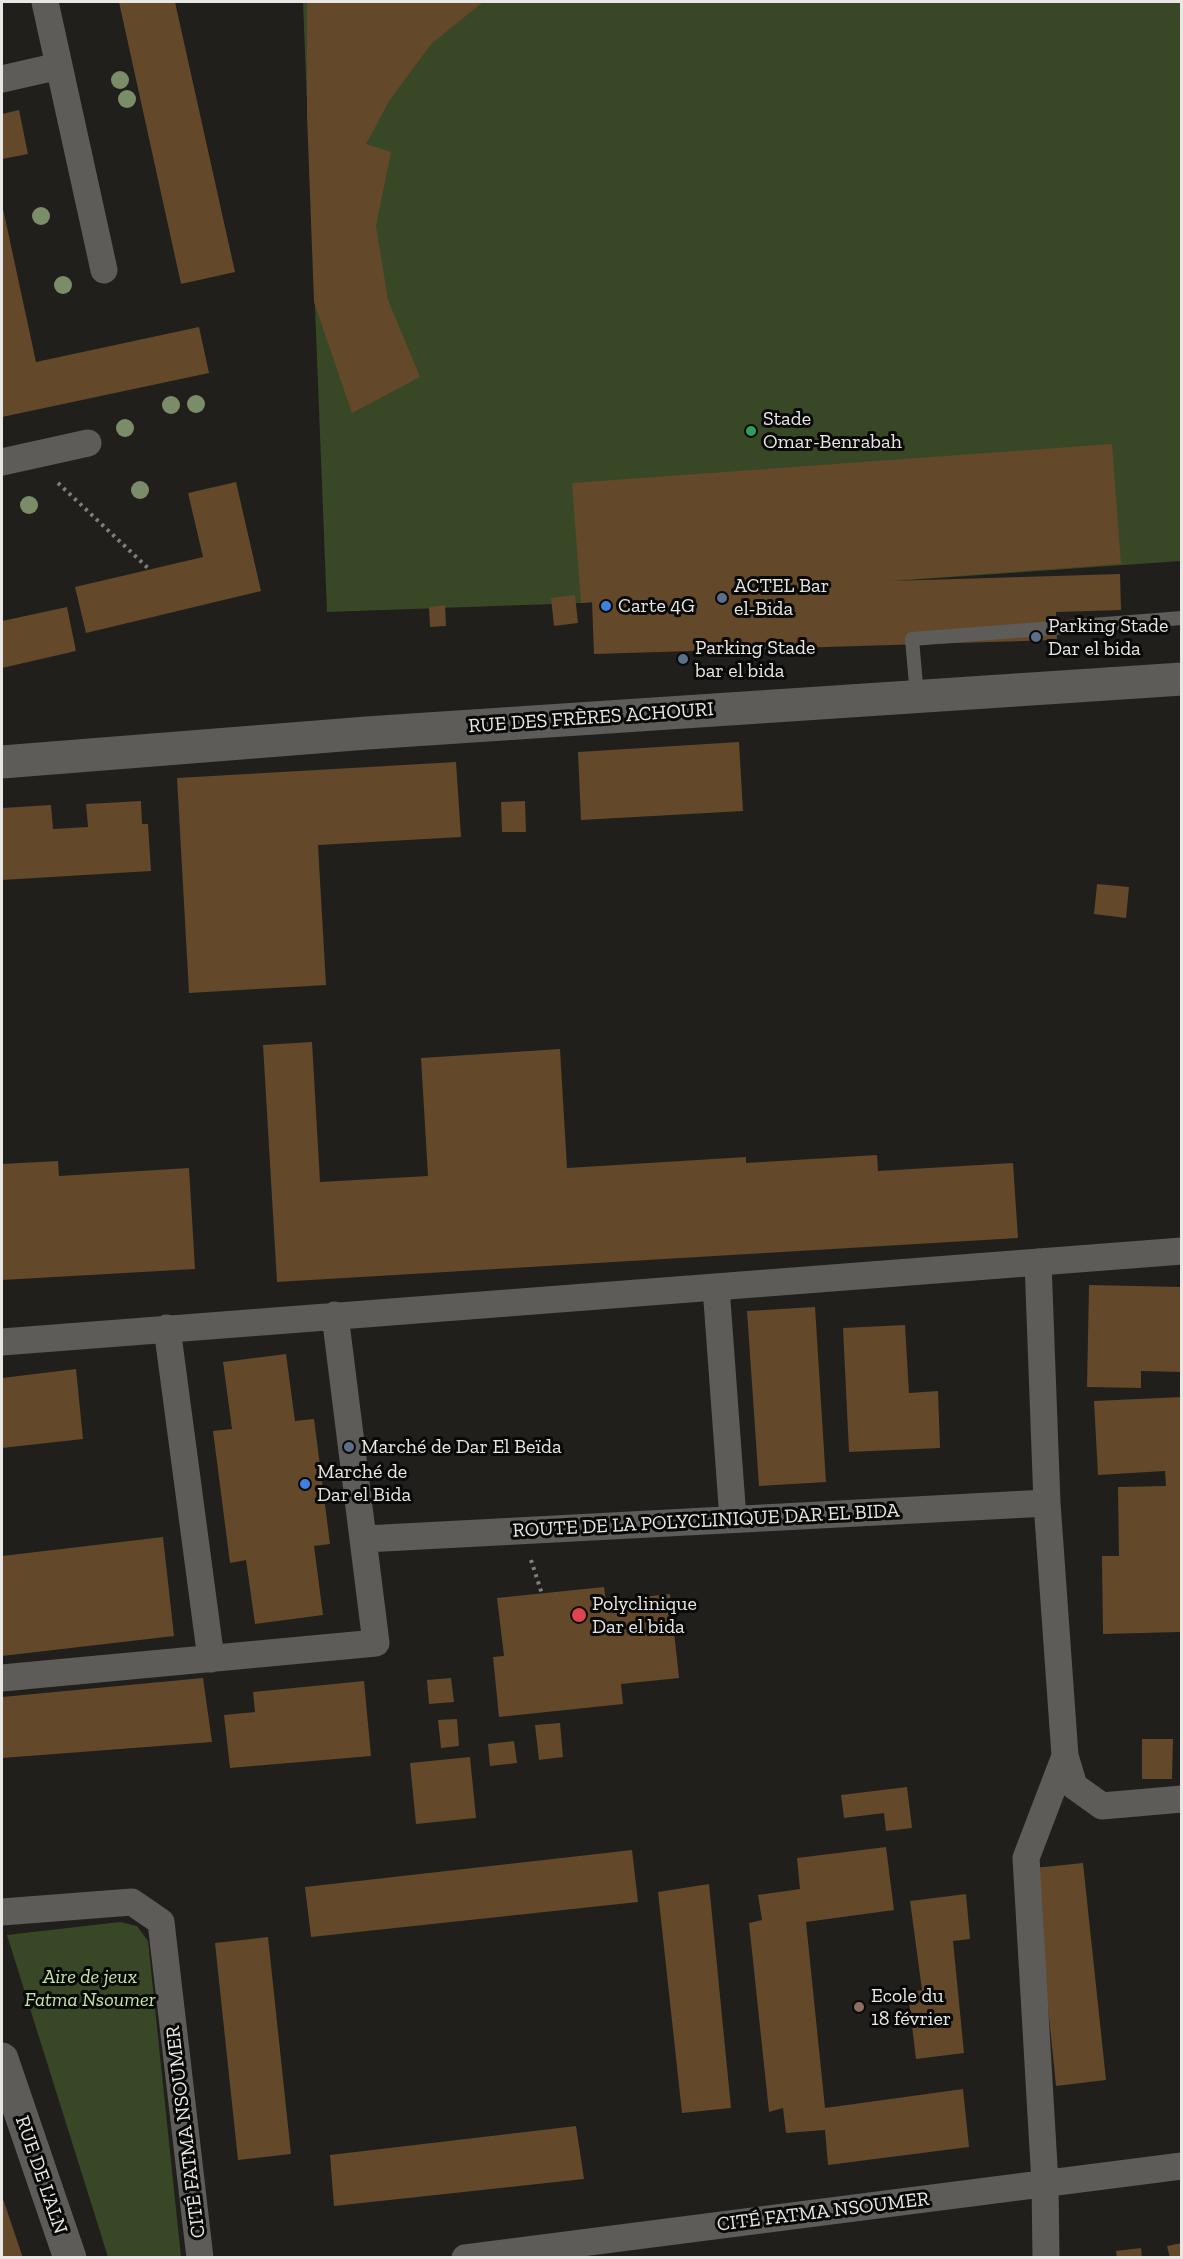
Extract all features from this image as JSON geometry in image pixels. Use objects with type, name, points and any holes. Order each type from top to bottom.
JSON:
[{"type":"street","points":[[45,2],[104,270]]},
{"type":"street","points":[[2,79],[59,66]]},
{"type":"street","points":[[2,462],[88,443]]},
{"type":"street","name":"RUE DES FRÈRES ACHOURI","points":[[2,762],[379,732],[1182,679]]},
{"type":"street","points":[[2,1342],[1182,1251]]},
{"type":"street","points":[[1038,1262],[1047,1503],[1065,1756],[1074,1786],[1102,1806],[1182,1799]]},
{"type":"street","points":[[716,1287],[733,1520]]},
{"type":"street","points":[[2,1678],[376,1643],[365,1539],[335,1315]]},
{"type":"street","points":[[166,1328],[210,1659]]},
{"type":"street","name":"ROUTE DE LA POLYCLINIQUE DAR EL BIDA","points":[[365,1539],[1047,1503]]},
{"type":"street","points":[[1046,2258],[1045,2183],[1026,1858],[1065,1756]]},
{"type":"street","name":"CITÉ FATMA NSOUMER","points":[[2,1912],[132,1902],[161,1922],[200,2258]]},
{"type":"street","name":"RUE DE L'ALN","points":[[2,2059],[70,2258]]},
{"type":"street","name":"CITÉ FATMA NSOUMER","points":[[465,2258],[1182,2166]]},
{"type":"lane","points":[[917,697],[912,639],[1182,618]]},
{"type":"path","points":[[28,456],[149,569]]},
{"type":"green space","name":"Stade Omar-Benrabah","points":[[303,2],[1181,2],[1181,561],[581,603],[327,612]]},
{"type":"green space","name":"Aire de jeux Fatma Nsoumer","points":[[120,1922],[137,1926],[148,1941],[181,2257],[108,2257],[7,1935]]},
{"type":"building","points":[[119,2],[175,2],[235,272],[181,284]]},
{"type":"building","points":[[307,2],[483,2],[431,44],[389,101],[366,144],[391,152],[376,226],[388,300],[420,377],[352,413],[314,302],[307,114]]},
{"type":"building","points":[[19,110],[28,154],[2,159],[2,114]]},
{"type":"building","points":[[2,204],[36,362],[199,327],[209,373],[2,417]]},
{"type":"building","points":[[1112,444],[1121,564],[889,581],[1120,574],[1121,610],[1056,612],[1057,640],[594,654],[592,602],[581,603],[572,483]]},
{"type":"building","points":[[236,482],[261,591],[86,633],[75,587],[203,557],[188,493]]},
{"type":"building","points":[[575,595],[578,623],[554,626],[551,598]]},
{"type":"building","points":[[445,605],[446,626],[430,627],[429,607]]},
{"type":"building","points":[[67,607],[76,651],[2,668],[2,621]]},
{"type":"building","points":[[739,742],[743,811],[581,820],[578,752]]},
{"type":"building","points":[[456,762],[461,837],[318,845],[326,985],[189,993],[177,778]]},
{"type":"building","points":[[141,801],[142,824],[148,824],[151,871],[2,880],[2,808],[51,805],[53,829],[88,827],[86,804]]},
{"type":"building","points":[[525,801],[526,832],[502,832],[501,802]]},
{"type":"building","points":[[1097,884],[1129,887],[1126,918],[1094,914]]},
{"type":"building","points":[[312,1042],[320,1182],[428,1176],[421,1058],[560,1049],[567,1168],[746,1157],[746,1163],[877,1155],[878,1171],[1013,1163],[1018,1238],[277,1282],[263,1045]]},
{"type":"building","points":[[58,1161],[59,1176],[189,1168],[195,1269],[2,1280],[2,1164]]},
{"type":"building","points":[[1089,1285],[1182,1287],[1182,1372],[1141,1371],[1141,1388],[1087,1387]]},
{"type":"building","points":[[815,1307],[826,1482],[759,1486],[747,1311]]},
{"type":"building","points":[[905,1325],[909,1393],[938,1391],[940,1448],[849,1452],[843,1328]]},
{"type":"building","points":[[286,1354],[295,1421],[314,1419],[330,1544],[314,1546],[323,1615],[255,1624],[246,1560],[230,1563],[213,1431],[232,1429],[223,1362]]},
{"type":"building","points":[[76,1369],[83,1439],[2,1448],[2,1378]]},
{"type":"building","points":[[1182,1397],[1180,1632],[1103,1634],[1102,1556],[1119,1556],[1118,1487],[1166,1486],[1165,1471],[1098,1475],[1094,1401]]},
{"type":"building","points":[[163,1537],[174,1636],[2,1656],[2,1556]]},
{"type":"building","points":[[604,1587],[606,1601],[670,1594],[679,1678],[621,1684],[623,1704],[499,1717],[493,1657],[504,1656],[497,1598]]},
{"type":"building","points":[[203,1678],[212,1742],[2,1758],[2,1697]]},
{"type":"building","points":[[451,1678],[454,1702],[429,1704],[427,1680]]},
{"type":"building","points":[[364,1681],[371,1756],[230,1768],[224,1715],[255,1712],[253,1692]]},
{"type":"building","points":[[457,1719],[459,1746],[441,1748],[438,1720]]},
{"type":"building","points":[[560,1723],[563,1757],[539,1760],[535,1725]]},
{"type":"building","points":[[1142,1739],[1173,1739],[1172,1779],[1142,1779]]},
{"type":"building","points":[[514,1741],[517,1763],[490,1766],[488,1744]]},
{"type":"building","points":[[470,1757],[476,1818],[416,1824],[410,1763]]},
{"type":"building","points":[[907,1787],[912,1828],[886,1831],[884,1813],[844,1818],[841,1795]]},
{"type":"building","points":[[886,1847],[894,1910],[806,1922],[825,2108],[963,2089],[969,2147],[828,2165],[825,2130],[786,2133],[783,2108],[769,2112],[749,1923],[762,1920],[758,1895],[800,1889],[797,1858]]},
{"type":"building","points":[[632,1850],[638,1902],[311,1937],[305,1887]]},
{"type":"building","points":[[1083,1863],[1106,2080],[1056,2086],[1034,1868]]},
{"type":"building","points":[[709,1884],[731,2108],[682,2113],[658,1892]]},
{"type":"building","points":[[966,1894],[970,1939],[953,1941],[964,2053],[916,2059],[908,1993],[922,1990],[910,1901]]},
{"type":"building","points":[[268,1937],[291,2154],[238,2160],[215,1943]]},
{"type":"building","points":[[576,2126],[584,2179],[334,2206],[330,2155]]},
{"type":"building","points":[[2,2196],[23,2258],[2,2258]]},
{"type":"building","points":[[1182,2243],[1182,2258],[1170,2258],[1167,2246]]},
{"type":"building","points":[[1141,2248],[1142,2258],[1117,2258],[1116,2251]]},
{"type":"place","name":"Stade Omar-Benrabah","points":[[751,431]]},
{"type":"place","name":"ACTEL Bar el-Bida","points":[[722,598]]},
{"type":"place","name":"Carte 4G","points":[[606,606]]},
{"type":"place","name":"Parking Stade Dar el bida","points":[[1036,637]]},
{"type":"place","name":"Parking Stade bar el bida","points":[[683,659]]},
{"type":"place","name":"Marché de Dar El Beïda","points":[[349,1447]]},
{"type":"place","name":"Marché de Dar el Bida","points":[[305,1484]]},
{"type":"place","name":"Polyclinique Dar el bida","points":[[579,1615]]},
{"type":"place","name":"Ecole du 18 février","points":[[859,2007]]}]
